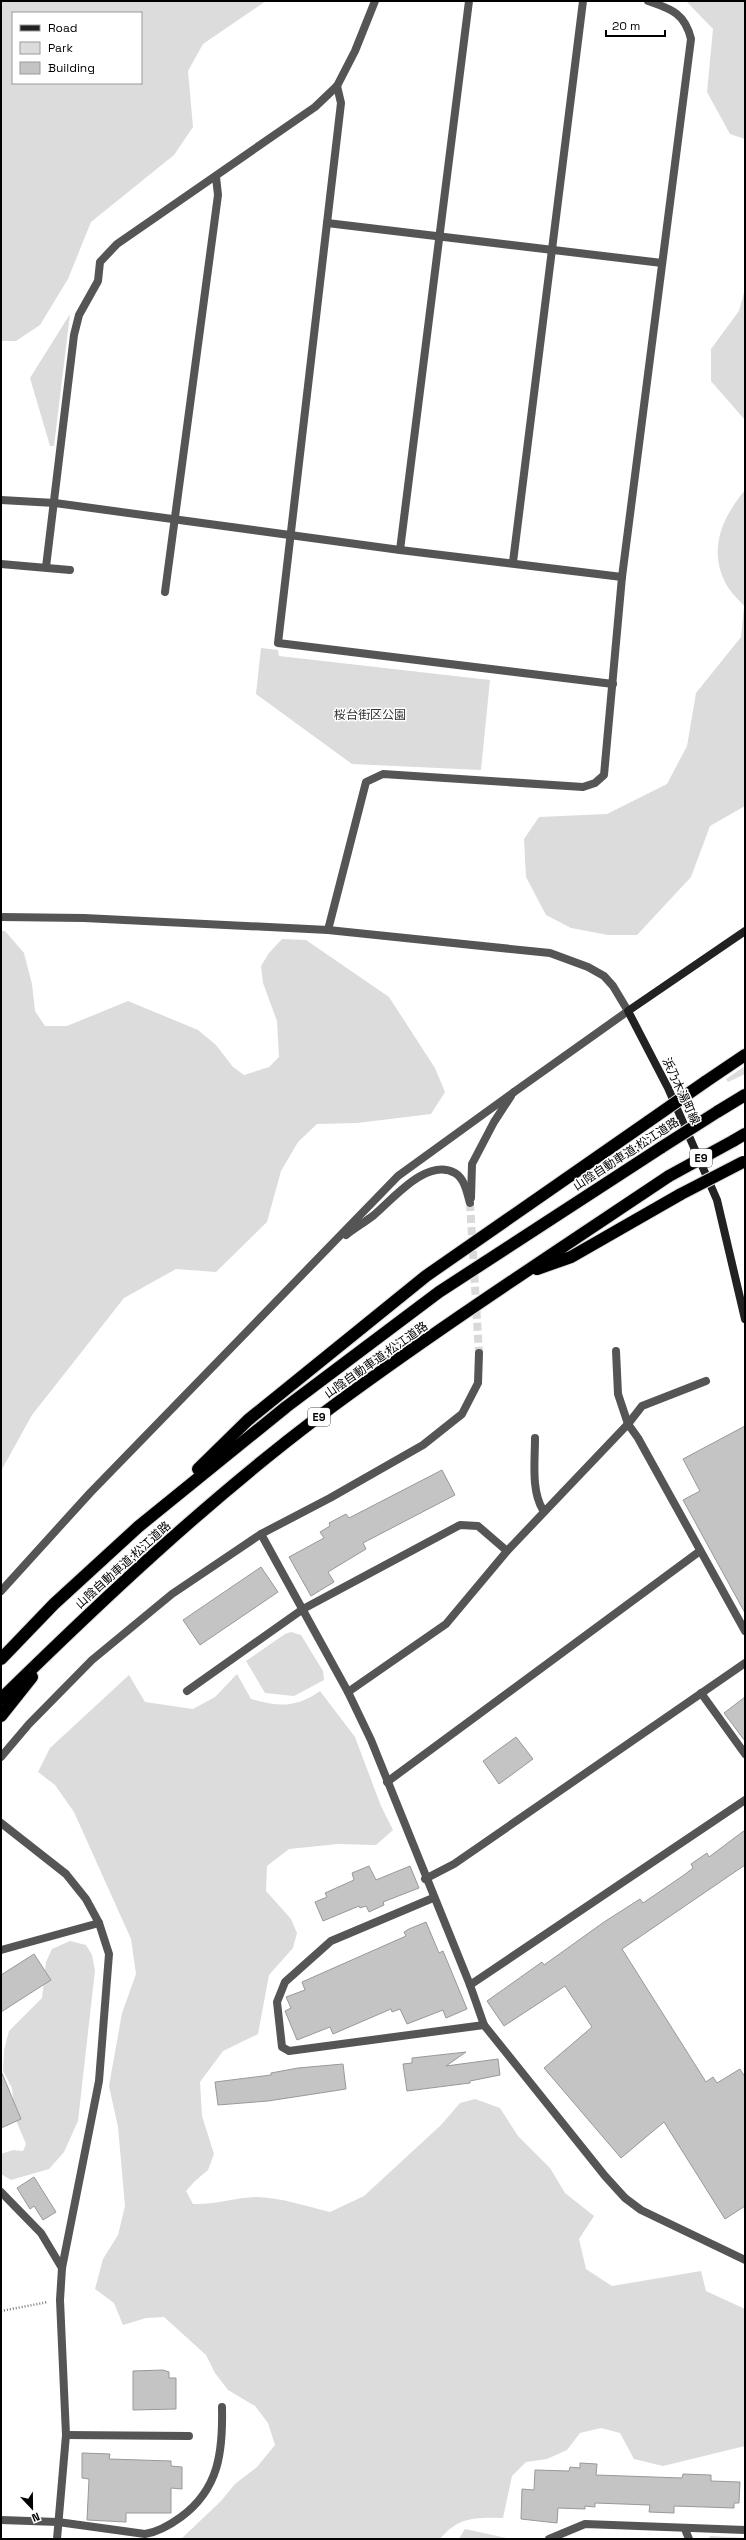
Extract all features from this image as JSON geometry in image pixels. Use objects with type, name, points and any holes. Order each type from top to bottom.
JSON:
[{"type":"highway","points":[[138,1527],[248,1420],[426,1276],[745,1055]]},
{"type":"highway","name":"山陰自動車道;松江道路","points":[[1,1659],[54,1604],[138,1527],[286,1407],[439,1292],[662,1147],[745,1095]]},
{"type":"highway","name":"山陰自動車道;松江道路","points":[[1,1698],[64,1637],[208,1506],[317,1418],[521,1275],[669,1176],[745,1134]]},
{"type":"highway","points":[[521,1275],[571,1257],[681,1194],[744,1162]]},
{"type":"highway","points":[[1,1716],[64,1637]]},
{"type":"main road","points":[[628,1011],[745,931]]},
{"type":"main road","name":"浜乃木湯町線","points":[[628,1011],[668,1088],[717,1200],[745,1319]]},
{"type":"street","points":[[46,568],[74,335],[79,315],[98,281],[100,262],[117,244],[216,177],[315,107],[338,86],[355,51],[375,1]]},
{"type":"street","points":[[400,550],[469,1]]},
{"type":"street","points":[[513,562],[550,250],[583,1]]},
{"type":"street","points":[[328,930],[366,782],[383,774],[583,787],[595,783],[604,775],[611,716],[622,576],[691,39],[688,27],[673,9],[648,1]]},
{"type":"street","points":[[338,86],[341,103],[278,643],[613,684]]},
{"type":"street","points":[[165,592],[218,195],[216,177]]},
{"type":"street","points":[[327,223],[440,235],[662,263]]},
{"type":"street","points":[[1,500],[55,503],[176,518],[400,550],[513,562],[622,576]]},
{"type":"street","points":[[1,564],[70,570]]},
{"type":"street","points":[[1,917],[84,918],[328,930],[550,954],[588,968],[604,976],[614,986],[628,1011],[398,1176],[90,1493],[1,1591]]},
{"type":"street","points":[[329,1247],[374,1215],[413,1180],[436,1169],[455,1173],[464,1183],[470,1203],[472,1164],[494,1122],[514,1092]]},
{"type":"street","points":[[616,1352],[618,1394],[628,1424],[638,1438],[745,1631]]},
{"type":"street","points":[[1,1757],[29,1724],[92,1660],[172,1594],[261,1534],[330,1498],[423,1445],[462,1414],[478,1382],[479,1353]]},
{"type":"street","points":[[348,1692],[446,1624],[543,1510],[628,1424],[642,1406],[706,1381]]},
{"type":"street","points":[[535,1438],[536,1486],[538,1500],[543,1510]]},
{"type":"street","points":[[187,1691],[303,1609],[460,1525],[478,1526],[507,1551]]},
{"type":"street","points":[[261,1534],[348,1692],[387,1782],[425,1880],[470,1985],[484,2025],[605,2176],[625,2198],[641,2210],[745,2260]]},
{"type":"street","points":[[387,1782],[700,1551]]},
{"type":"street","points":[[425,1880],[454,1864],[745,1663]]},
{"type":"street","points":[[701,1693],[745,1754]]},
{"type":"street","points":[[470,1985],[745,1800]]},
{"type":"street","points":[[1,1823],[66,1874],[86,1899],[99,1923],[109,1954],[99,2080],[62,2268],[60,2300],[66,2435],[57,2539]]},
{"type":"street","points":[[433,1898],[331,1942],[285,1982],[277,2002],[282,2047],[289,2051],[484,2025]]},
{"type":"street","points":[[1,1950],[99,1923]]},
{"type":"street","points":[[1,2192],[41,2233],[62,2268]]},
{"type":"street","points":[[1,2520],[58,2522],[145,2534],[158,2531],[175,2522],[198,2501],[215,2477],[221,2446],[222,2408]]},
{"type":"street","points":[[66,2435],[189,2436]]},
{"type":"street","points":[[549,2539],[585,2524],[685,2529],[745,2530]]},
{"type":"street","points":[[685,2529],[689,2539]]},
{"type":"path","points":[[1,2312],[60,2300]]},
{"type":"green space","points":[[1,1],[266,1],[203,44],[188,71],[193,127],[174,155],[91,222],[68,279],[40,325],[16,341],[1,341]]},
{"type":"green space","points":[[686,1],[745,1],[745,139],[730,134],[707,92],[713,29]]},
{"type":"green space","points":[[745,289],[745,420],[711,381],[711,349],[739,311]]},
{"type":"green space","points":[[70,314],[54,446],[50,446],[30,378]]},
{"type":"green space","points":[[745,490],[745,806],[710,826],[691,877],[637,935],[608,935],[571,928],[546,915],[526,877],[524,839],[539,817],[607,814],[667,784],[687,746],[696,693],[741,637],[744,606],[731,592],[725,582],[720,569],[718,545],[720,533],[730,511]]},
{"type":"green space","name":"桜台街区公園","points":[[261,648],[278,650],[279,656],[490,680],[481,770],[352,764],[256,694]]},
{"type":"green space","points":[[1,931],[5,931],[24,953],[32,984],[35,1011],[45,1026],[67,1026],[128,1001],[198,1030],[216,1045],[233,1067],[244,1075],[269,1067],[279,1057],[277,1021],[263,983],[261,966],[269,953],[282,939],[306,940],[389,997],[435,1068],[445,1092],[431,1114],[357,1123],[317,1124],[298,1142],[281,1171],[267,1222],[216,1272],[176,1269],[124,1298],[32,1415],[1,1471]]},
{"type":"green space","points":[[745,1066],[745,1074],[728,1082],[726,1079]]},
{"type":"green space","points":[[291,1632],[301,1635],[323,1671],[324,1680],[294,1696],[265,1693],[246,1661],[285,1634]]},
{"type":"green space","points":[[237,1674],[251,1699],[270,1704],[287,1704],[303,1701],[320,1691],[355,1737],[381,1806],[393,1830],[376,1845],[338,1844],[289,1849],[267,1866],[266,1891],[291,1919],[297,1933],[293,1948],[269,1975],[258,2034],[223,2051],[200,2082],[202,2116],[214,2154],[208,2170],[186,2191],[193,2204],[258,2197],[285,2201],[330,2212],[364,2196],[441,2125],[460,2103],[475,2099],[500,2108],[518,2136],[550,2168],[565,2193],[594,2216],[579,2239],[586,2269],[612,2286],[701,2271],[706,2291],[745,2309],[745,2446],[663,2466],[634,2459],[620,2433],[601,2428],[580,2433],[567,2450],[547,2459],[526,2462],[512,2476],[503,2518],[476,2518],[461,2522],[454,2526],[440,2539],[181,2539],[221,2501],[235,2484],[257,2467],[275,2445],[268,2423],[255,2406],[228,2390],[215,2373],[206,2355],[164,2317],[146,2318],[123,2325],[114,2303],[95,2289],[103,2259],[118,2235],[125,2206],[118,2127],[109,2086],[122,2013],[136,1974],[131,1939],[74,1812],[55,1785],[38,1772],[50,1748],[129,1675],[145,1702],[193,1709],[215,1697]]},
{"type":"green space","points":[[70,1941],[86,1945],[92,1955],[95,1970],[78,2121],[64,2152],[49,2169],[11,2180],[1,2174],[1,2154],[13,2150],[23,2151],[26,2144],[15,2118],[12,2088],[3,2071],[4,2050],[9,2031],[42,1998],[46,1962],[52,1949]]},
{"type":"green space","points":[[465,2529],[511,2539],[459,2539]]},
{"type":"green space","points":[[710,2536],[745,2538],[745,2539],[709,2539]]},
{"type":"building","points":[[745,1426],[745,1613],[683,1500],[700,1491],[683,1459]]},
{"type":"building","points":[[442,1470],[455,1495],[363,1543],[366,1549],[328,1572],[334,1582],[311,1596],[289,1557],[324,1538],[320,1532],[330,1526],[329,1523],[346,1514],[349,1518]]},
{"type":"building","points":[[261,1567],[278,1592],[200,1645],[183,1620]]},
{"type":"building","points":[[745,1697],[745,1741],[724,1713]]},
{"type":"building","points":[[516,1737],[533,1759],[499,1784],[483,1761]]},
{"type":"building","points":[[745,1830],[745,1865],[622,1949],[706,2082],[713,2077],[717,2083],[740,2069],[745,2077],[745,2206],[725,2219],[664,2122],[621,2158],[544,2068],[592,2027],[565,1986],[504,2026],[487,2001],[542,1962],[544,1965],[604,1922],[640,1899],[643,1903],[693,1868],[691,1864],[707,1853],[709,1857]]},
{"type":"building","points":[[369,1866],[376,1880],[410,1866],[419,1888],[383,1902],[384,1905],[369,1912],[366,1906],[360,1908],[359,1906],[323,1921],[315,1902],[327,1897],[325,1893],[354,1880],[352,1873]]},
{"type":"building","points":[[426,1922],[439,1953],[443,1951],[467,2009],[446,2018],[443,2010],[407,2024],[400,2009],[392,2012],[391,2009],[333,2034],[330,2027],[297,2040],[285,2011],[291,2008],[286,1997],[305,1990],[302,1982],[406,1936],[404,1932]]},
{"type":"building","points":[[34,1954],[51,1980],[1,2012],[1,1975]]},
{"type":"building","points":[[466,2052],[446,2066],[498,2059],[500,2075],[470,2081],[470,2083],[407,2091],[403,2064],[412,2063],[412,2058]]},
{"type":"building","points":[[343,2064],[346,2089],[268,2101],[218,2105],[215,2082],[271,2075],[271,2073],[298,2068]]},
{"type":"building","points":[[1,2071],[21,2119],[1,2128]]},
{"type":"building","points":[[34,2177],[56,2212],[43,2220],[34,2206],[30,2209],[17,2188]]},
{"type":"building","points":[[163,2370],[169,2372],[169,2378],[176,2378],[176,2409],[133,2410],[133,2371]]},
{"type":"building","points":[[82,2453],[110,2454],[109,2459],[171,2461],[171,2466],[182,2467],[182,2489],[171,2488],[171,2513],[126,2513],[126,2522],[87,2520],[89,2479],[82,2478]]},
{"type":"building","points":[[580,2463],[597,2464],[596,2475],[682,2478],[683,2474],[711,2475],[711,2481],[740,2482],[739,2503],[734,2503],[734,2508],[674,2506],[674,2513],[649,2512],[650,2505],[595,2503],[595,2507],[585,2506],[585,2509],[558,2508],[557,2523],[521,2519],[522,2489],[534,2490],[535,2470],[569,2471],[570,2467],[580,2468]]},
{"type":"tunnel","points":[[470,1203],[479,1353]]}]
